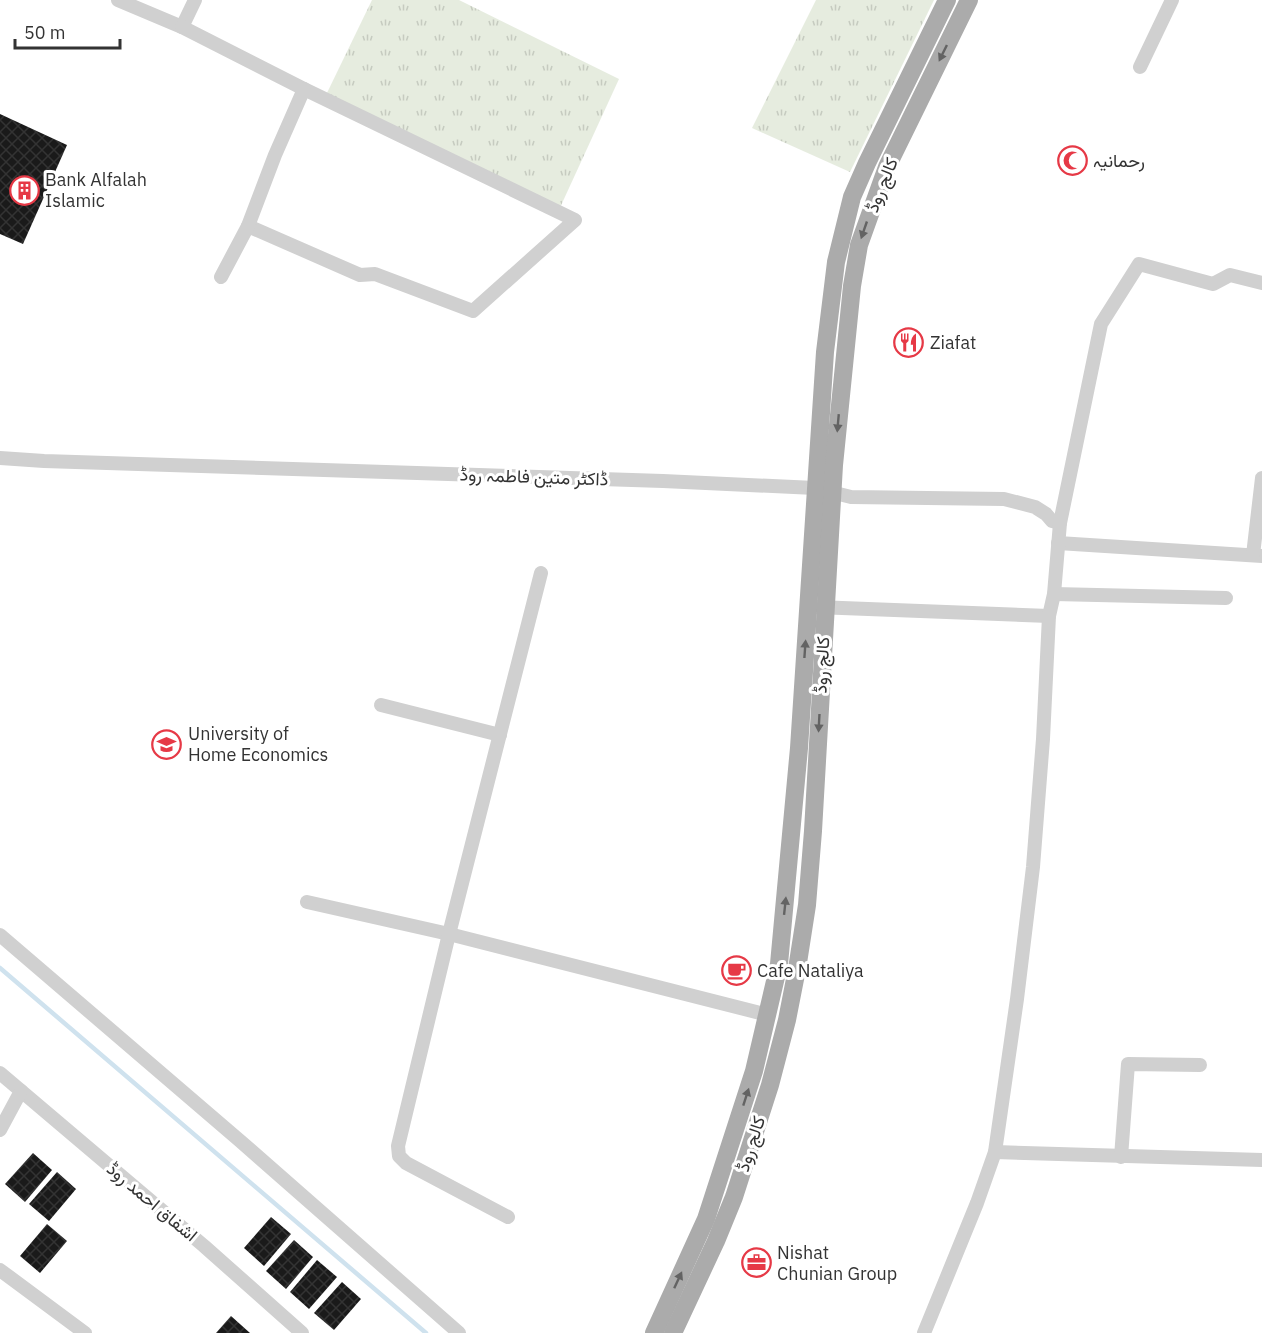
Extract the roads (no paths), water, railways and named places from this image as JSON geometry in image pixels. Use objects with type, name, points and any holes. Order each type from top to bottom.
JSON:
[{"type":"main road","name":"کالج روڈ","points":[[666,1331],[716,1241],[734,1197],[770,1085],[787,1020],[807,905],[813,831],[817,607],[824,490],[825,352],[836,262],[852,197],[946,0]]},
{"type":"main road","name":"کالج روڈ","points":[[824,490],[859,246],[887,167],[969,0]]},
{"type":"main road","name":"کالج روڈ","points":[[666,1331],[706,1219],[754,1071],[779,964],[799,748],[817,607]]},
{"type":"street","points":[[118,0],[182,27],[304,89],[575,220],[473,311],[375,274],[360,275],[248,226]]},
{"type":"street","points":[[182,27],[195,0]]},
{"type":"street","points":[[1140,67],[1172,0]]},
{"type":"street","points":[[222,277],[248,226],[275,155],[304,89]]},
{"type":"street","points":[[924,1333],[995,1152],[1033,867],[1043,739],[1049,616],[1054,594],[1060,523],[1101,324],[1139,264],[1213,284],[1230,275],[1262,283]]},
{"type":"street","name":"ڈاکٹر متین فاطمہ روڈ","points":[[0,458],[56,462],[663,481],[824,490],[851,497],[1004,500],[1035,507],[1052,521],[1060,523]]},
{"type":"street","points":[[1058,548],[1257,555],[1262,478]]},
{"type":"street","points":[[508,1217],[406,1163],[399,1156],[398,1146],[449,934],[542,573]]},
{"type":"street","points":[[1054,594],[1227,598]]},
{"type":"street","points":[[817,607],[1049,616]]},
{"type":"street","points":[[381,705],[500,735]]},
{"type":"street","points":[[308,902],[449,934],[768,1015]]},
{"type":"street","points":[[0,935],[459,1333]]},
{"type":"street","points":[[1121,1157],[1128,1064],[1200,1065]]},
{"type":"street","name":"اشفاق احمد روڈ","points":[[0,1073],[204,1246],[302,1333]]},
{"type":"street","points":[[0,1130],[21,1091]]},
{"type":"street","points":[[995,1152],[1262,1160]]},
{"type":"street","points":[[0,1270],[85,1333]]},
{"type":"waterway","points":[[0,968],[426,1333]]},
{"type":"place","name":"رحمانیہ","points":[[1072,161]]},
{"type":"place","name":"Bank Alfalah Islamic","points":[[24,190]]},
{"type":"place","name":"Ziafat","points":[[909,343]]},
{"type":"place","name":"University of Home Economics","points":[[167,744]]},
{"type":"place","name":"Cafe Nataliya","points":[[736,971]]},
{"type":"place","name":"Nishat Chunian Group","points":[[756,1263]]}]
